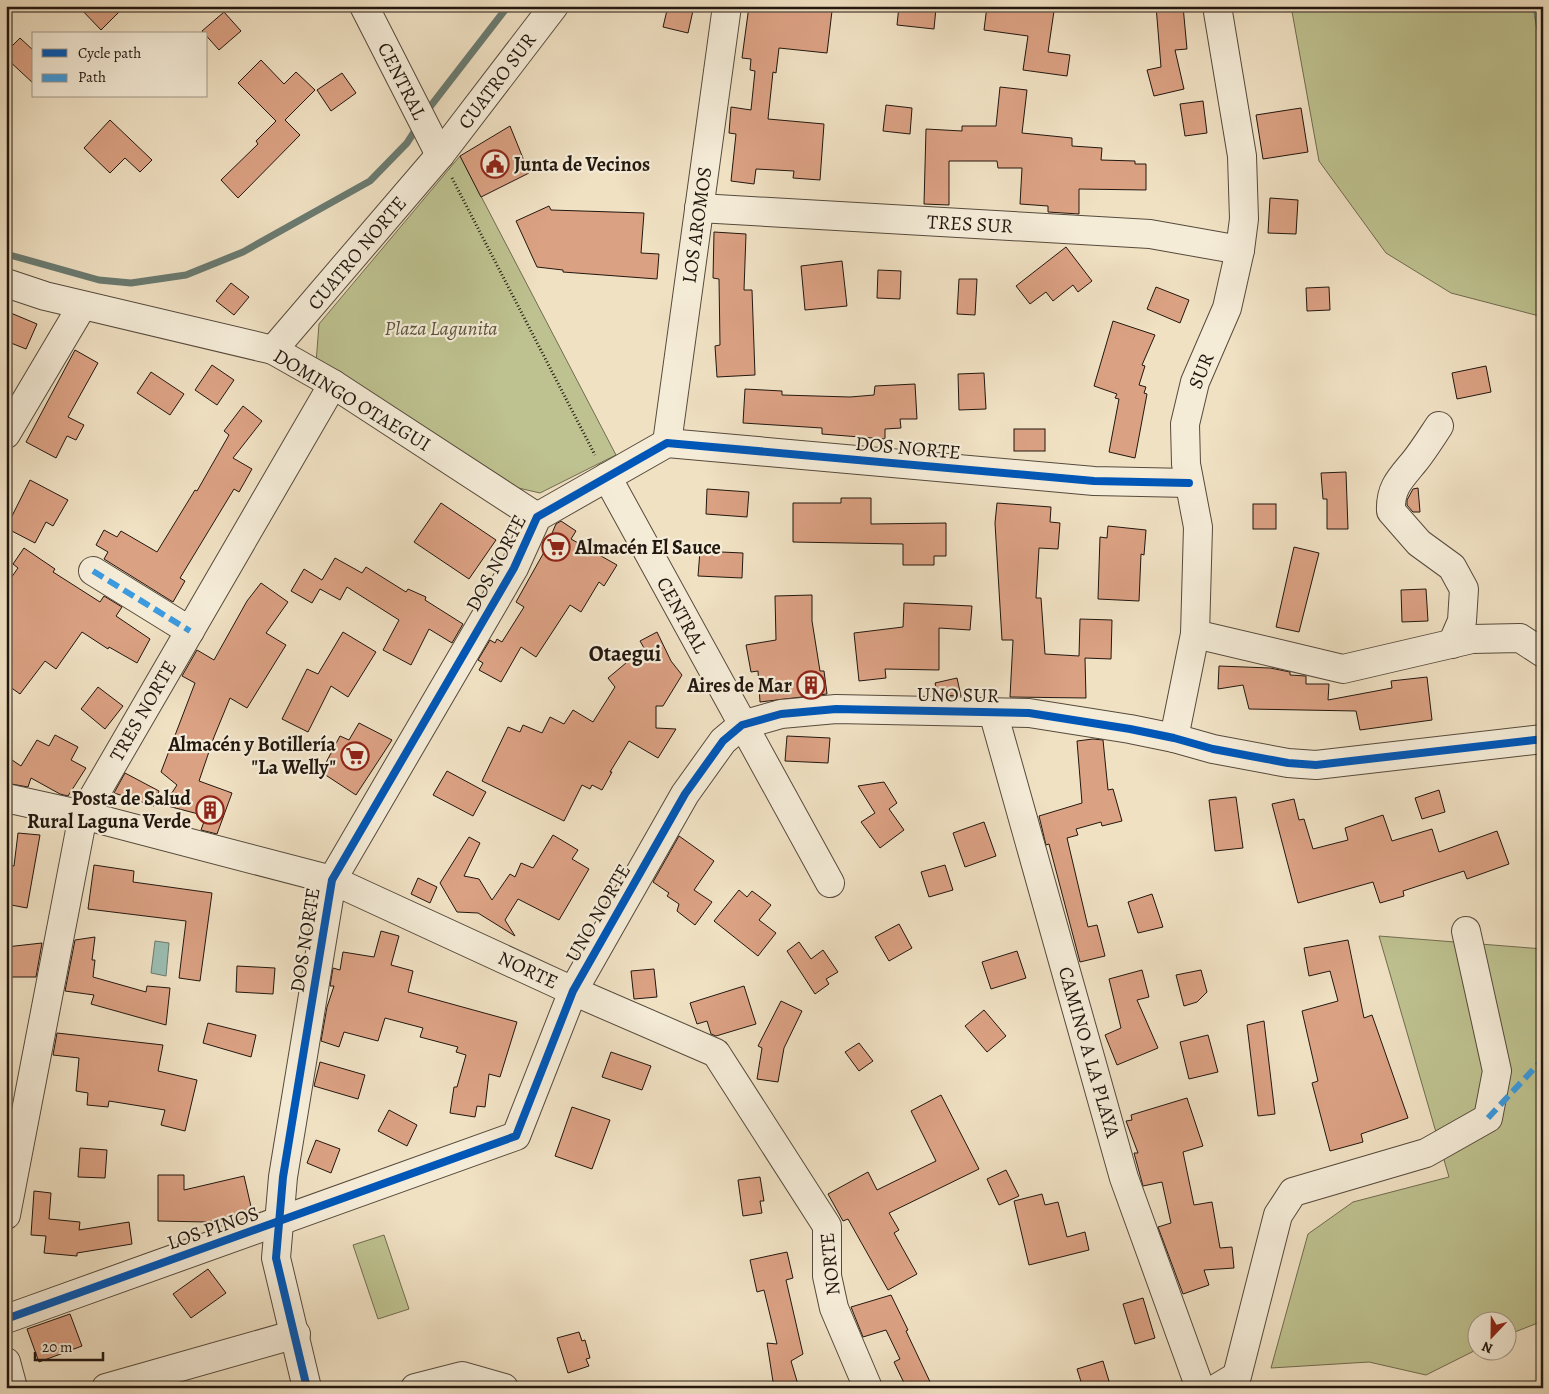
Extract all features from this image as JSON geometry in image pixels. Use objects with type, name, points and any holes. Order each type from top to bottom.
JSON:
[{"type":"street","name":"CENTRAL","points":[[364,6],[440,155]]},
{"type":"street","name":"CUATRO SUR","points":[[440,155],[554,6]]},
{"type":"street","name":"LOS AROMOS","points":[[667,443],[727,6]]},
{"type":"street","name":"SUR","points":[[1174,738],[1195,634],[1198,527],[1184,445],[1189,403],[1227,308],[1240,250],[1244,219],[1242,156],[1217,6]]},
{"type":"street","name":"CUATRO NORTE","points":[[273,350],[440,155]]},
{"type":"street","name":"TRES SUR","points":[[699,208],[1150,234],[1240,250]]},
{"type":"street","name":"DOMINGO OTAEGUI","points":[[6,282],[45,296],[82,306],[273,350],[333,384],[537,517]]},
{"type":"street","points":[[6,434],[82,306]]},
{"type":"street","name":"TRES NORTE","points":[[6,1215],[83,815],[333,384]]},
{"type":"street","points":[[1439,426],[1414,462],[1398,479],[1390,497],[1390,511],[1419,543],[1452,567],[1464,589],[1462,621],[1452,644]]},
{"type":"street","name":"DOS NORTE","points":[[307,1388],[296,1334],[276,1258],[281,1222],[282,1177],[332,880],[514,568],[537,517],[667,443],[1094,481],[1189,483]]},
{"type":"street","name":"CENTRAL","points":[[607,478],[830,883]]},
{"type":"street","points":[[93,572],[190,631]]},
{"type":"street","points":[[1195,634],[1343,669],[1472,639],[1520,638],[1543,653]]},
{"type":"street","name":"UNO SUR","points":[[742,725],[781,714],[836,709],[1029,713],[1174,738],[1213,749],[1288,763],[1316,766],[1543,739]]},
{"type":"street","name":"CAMINO A LA PLAYA","points":[[993,712],[1124,1178],[1200,1388]]},
{"type":"street","name":"UNO NORTE","points":[[516,1136],[573,991],[685,794],[723,742],[742,725]]},
{"type":"street","name":"NORTE","points":[[6,798],[83,815],[332,880],[573,991],[716,1052],[827,1226],[827,1276],[834,1308],[868,1388]]},
{"type":"street","points":[[1217,1388],[1237,1376],[1278,1215],[1293,1192],[1426,1153],[1488,1118],[1497,1071],[1466,931]]},
{"type":"street","name":"LOS PINOS","points":[[6,1319],[113,1279],[281,1222],[516,1136]]},
{"type":"street","points":[[106,1388],[296,1334]]},
{"type":"street","points":[[6,1362],[13,1388]]},
{"type":"street","points":[[415,1388],[462,1376],[504,1388]]},
{"type":"path","points":[[440,155],[607,478]]},
{"type":"green space","points":[[1291,6],[1533,6],[1543,63],[1543,317],[1451,293],[1386,253],[1319,161]]},
{"type":"green space","name":"Plaza Lagunita","points":[[460,156],[616,455],[540,493],[514,487],[316,363],[319,324]]},
{"type":"green space","points":[[1379,936],[1543,949],[1543,1321],[1516,1332],[1516,1312],[1466,1312],[1466,1355],[1426,1375],[1369,1362],[1271,1368],[1308,1234],[1353,1202],[1449,1177]]},
{"type":"green space","points":[[384,1235],[409,1309],[378,1319],[353,1245]]},
{"type":"water","points":[[1533,6],[1543,6],[1543,63]]},
{"type":"water","points":[[155,941],[169,943],[166,976],[151,973]]},
{"type":"building","points":[[78,6],[125,6],[101,30]]},
{"type":"building","points":[[668,6],[694,6],[688,33],[663,27]]},
{"type":"building","points":[[749,6],[789,6],[832,11],[827,53],[779,48],[776,73],[773,72],[768,119],[824,124],[820,180],[793,178],[794,171],[756,169],[754,184],[731,181],[736,134],[729,133],[731,107],[751,110],[755,71],[750,70],[751,59],[742,58]]},
{"type":"building","points":[[899,6],[936,8],[934,29],[897,25]]},
{"type":"building","points":[[987,6],[1021,6],[1054,11],[1048,52],[1070,55],[1067,76],[1023,70],[1028,36],[984,30]]},
{"type":"building","points":[[1156,6],[1183,6],[1187,49],[1175,50],[1184,89],[1154,96],[1147,70],[1161,67]]},
{"type":"building","points":[[224,12],[241,31],[219,50],[208,38],[208,32],[202,31]]},
{"type":"building","points":[[20,38],[32,49],[32,82],[6,58],[6,52]]},
{"type":"building","points":[[261,60],[284,84],[296,72],[315,90],[285,120],[300,135],[238,198],[221,180],[258,144],[256,141],[276,121],[238,83]]},
{"type":"building","points":[[342,73],[356,93],[331,111],[317,90]]},
{"type":"building","points":[[1000,87],[1027,90],[1022,133],[1072,138],[1072,146],[1102,148],[1101,160],[1135,161],[1135,164],[1146,164],[1146,190],[1079,189],[1079,214],[1048,212],[1048,206],[1020,204],[1022,168],[998,168],[997,161],[949,161],[949,205],[924,204],[926,129],[962,131],[962,126],[996,126]]},
{"type":"building","points":[[1203,101],[1207,133],[1185,136],[1180,104]]},
{"type":"building","points":[[886,105],[912,108],[910,134],[883,131]]},
{"type":"building","points":[[1301,108],[1308,152],[1263,159],[1256,115]]},
{"type":"building","points":[[110,120],[152,160],[140,172],[125,158],[110,173],[84,148]]},
{"type":"building","name":"Junta de Vecinos","points":[[510,126],[529,173],[481,197],[460,156]]},
{"type":"building","points":[[1270,198],[1298,200],[1296,234],[1268,233]]},
{"type":"building","points":[[549,206],[551,210],[644,213],[641,253],[659,254],[657,279],[563,272],[563,270],[537,267],[516,221]]},
{"type":"building","points":[[714,232],[746,234],[744,290],[752,290],[755,375],[717,377],[715,346],[720,345],[719,279],[713,278]]},
{"type":"building","points":[[1066,247],[1092,281],[1078,292],[1073,285],[1053,301],[1046,292],[1030,304],[1016,286]]},
{"type":"building","points":[[842,261],[847,306],[805,310],[801,266]]},
{"type":"building","points":[[878,270],[901,271],[900,299],[877,298]]},
{"type":"building","points":[[959,279],[977,279],[975,315],[957,314]]},
{"type":"building","points":[[231,283],[249,297],[234,315],[216,301]]},
{"type":"building","points":[[1156,287],[1189,300],[1180,323],[1147,309]]},
{"type":"building","points":[[1329,287],[1330,310],[1307,311],[1306,288]]},
{"type":"building","points":[[6,311],[37,324],[26,349],[6,341]]},
{"type":"building","points":[[1113,321],[1155,335],[1142,365],[1145,366],[1139,385],[1146,387],[1144,393],[1147,394],[1135,458],[1109,452],[1119,399],[1115,398],[1117,394],[1094,386]]},
{"type":"building","points":[[75,350],[98,363],[68,417],[84,425],[76,440],[67,436],[56,458],[26,442]]},
{"type":"building","points":[[212,365],[234,380],[217,405],[195,390]]},
{"type":"building","points":[[1486,366],[1491,392],[1457,399],[1452,373]]},
{"type":"building","points":[[151,372],[184,394],[170,415],[137,393]]},
{"type":"building","points":[[984,373],[986,409],[959,410],[958,374]]},
{"type":"building","points":[[915,384],[917,419],[900,419],[901,428],[885,429],[885,439],[822,434],[822,428],[743,423],[745,389],[782,391],[782,395],[850,397],[874,395],[875,386]]},
{"type":"building","points":[[243,406],[262,421],[233,458],[252,469],[239,492],[234,489],[180,578],[185,581],[173,602],[104,559],[108,552],[96,545],[104,530],[117,537],[121,531],[157,552],[195,490],[197,491],[229,435],[224,431]]},
{"type":"building","points":[[1014,429],[1045,429],[1045,451],[1014,451]]},
{"type":"building","points":[[1346,472],[1348,529],[1327,529],[1327,499],[1323,499],[1321,473]]},
{"type":"building","points":[[30,480],[68,500],[53,526],[46,522],[35,543],[6,528]]},
{"type":"building","points":[[1418,488],[1420,512],[1413,512],[1407,505],[1407,500],[1413,489]]},
{"type":"building","points":[[707,489],[749,492],[747,517],[706,514]]},
{"type":"building","points":[[841,498],[871,498],[871,524],[946,523],[946,556],[934,556],[934,565],[903,565],[903,544],[793,542],[793,503],[841,503]]},
{"type":"building","points":[[441,503],[496,540],[469,579],[414,542]]},
{"type":"building","points":[[997,503],[1051,507],[1050,522],[1060,523],[1058,549],[1039,548],[1036,598],[1041,598],[1045,654],[1079,656],[1080,619],[1112,620],[1111,659],[1085,658],[1086,698],[1010,697],[1013,640],[1002,640],[995,523]]},
{"type":"building","points":[[1253,504],[1276,504],[1276,529],[1253,529]]},
{"type":"building","points":[[561,521],[576,531],[571,539],[617,565],[604,586],[599,582],[581,612],[570,605],[536,657],[521,647],[501,682],[479,670],[483,663],[478,660],[490,640],[495,643],[497,639],[502,642],[524,607],[516,602],[543,554],[556,524]]},
{"type":"building","points":[[1108,526],[1146,530],[1144,555],[1141,554],[1139,601],[1098,599],[1100,537],[1107,538]]},
{"type":"building","points":[[1294,547],[1319,553],[1299,632],[1276,627]]},
{"type":"building","points":[[24,548],[55,569],[53,572],[100,602],[104,596],[122,607],[116,616],[150,639],[137,663],[109,647],[108,649],[82,632],[56,669],[45,661],[20,694],[6,684],[6,585],[18,568],[13,564]]},
{"type":"building","points":[[700,551],[743,553],[742,578],[698,576]]},
{"type":"building","points":[[335,558],[362,573],[366,567],[406,592],[408,589],[426,597],[425,600],[463,624],[452,643],[429,629],[411,665],[383,650],[399,620],[347,587],[340,600],[320,589],[312,603],[291,591],[304,569],[322,580]]},
{"type":"building","points":[[261,583],[288,602],[266,633],[286,645],[247,708],[230,698],[214,737],[199,781],[232,793],[217,834],[201,830],[206,816],[164,805],[177,785],[161,772],[195,683],[182,676],[197,650],[214,660],[247,601]]},
{"type":"building","points":[[1426,589],[1428,621],[1402,622],[1401,590]]},
{"type":"building","points":[[812,595],[812,621],[820,671],[824,671],[827,694],[760,702],[758,671],[751,672],[746,645],[776,640],[775,596]]},
{"type":"building","points":[[904,603],[972,606],[970,630],[939,628],[939,670],[885,669],[886,678],[859,681],[854,633],[903,627]]},
{"type":"building","points":[[343,632],[376,652],[348,697],[331,686],[308,732],[282,719],[307,669],[318,674]]},
{"type":"building","points":[[657,632],[671,661],[682,675],[663,706],[656,706],[656,728],[676,729],[658,758],[629,741],[610,772],[612,772],[602,790],[592,785],[590,789],[582,785],[564,821],[482,781],[508,727],[520,732],[523,725],[542,733],[550,717],[564,724],[573,710],[593,722],[615,687],[608,678],[644,648],[640,641]]},
{"type":"building","points":[[1219,666],[1270,668],[1290,672],[1290,675],[1306,676],[1306,684],[1329,684],[1328,700],[1392,688],[1391,681],[1427,677],[1432,720],[1360,730],[1356,711],[1249,709],[1243,685],[1218,689]]},
{"type":"building","points":[[957,678],[961,696],[938,695],[935,683]]},
{"type":"building","points":[[98,687],[123,706],[105,729],[81,709]]},
{"type":"building","name":"Almacén y Botillería \"La Welly\"","points":[[359,723],[392,740],[356,795],[321,772],[340,736],[349,740]]},
{"type":"building","points":[[55,735],[78,747],[71,760],[86,768],[68,796],[60,794],[31,778],[28,787],[6,783],[6,756],[21,766],[37,740],[49,746]]},
{"type":"building","points":[[787,736],[830,738],[828,763],[785,761]]},
{"type":"building","points":[[1103,740],[1108,790],[1113,789],[1122,821],[1102,826],[1101,822],[1076,829],[1078,835],[1067,838],[1088,927],[1097,925],[1105,956],[1080,962],[1049,844],[1046,845],[1039,816],[1082,803],[1077,741]]},
{"type":"building","points":[[447,771],[486,792],[473,816],[433,795]]},
{"type":"building","points":[[125,773],[159,791],[154,806],[114,793]]},
{"type":"building","points":[[884,782],[897,803],[889,809],[904,830],[880,848],[861,822],[875,813],[858,786]]},
{"type":"building","points":[[1439,790],[1445,812],[1422,819],[1415,798]]},
{"type":"building","points":[[1236,797],[1243,848],[1215,851],[1209,800]]},
{"type":"building","points":[[1294,799],[1299,820],[1304,819],[1313,849],[1348,840],[1345,828],[1383,815],[1392,841],[1432,829],[1439,852],[1497,831],[1509,864],[1467,879],[1464,871],[1403,891],[1404,896],[1380,903],[1373,882],[1298,903],[1272,804]]},
{"type":"building","points":[[984,822],[996,856],[965,867],[953,833]]},
{"type":"building","points":[[18,833],[40,835],[27,908],[6,904],[6,865],[14,866]]},
{"type":"building","points":[[553,835],[578,850],[572,859],[589,869],[559,920],[518,899],[505,920],[515,936],[478,913],[457,912],[440,883],[469,837],[480,843],[464,876],[479,879],[492,900],[510,874],[515,877],[521,863],[533,868]]},
{"type":"building","points":[[679,836],[714,861],[694,890],[712,902],[695,925],[677,911],[679,904],[667,896],[669,893],[653,882]]},
{"type":"building","points":[[94,865],[134,871],[133,882],[212,893],[200,981],[179,978],[186,921],[88,909]]},
{"type":"building","points":[[945,865],[953,890],[929,897],[921,872]]},
{"type":"building","points":[[418,878],[437,887],[430,903],[411,894]]},
{"type":"building","points":[[739,890],[747,897],[752,891],[771,905],[759,920],[776,933],[758,956],[714,921]]},
{"type":"building","points":[[1152,894],[1163,927],[1138,933],[1128,902]]},
{"type":"building","points":[[899,924],[912,948],[889,961],[875,937]]},
{"type":"building","points":[[381,931],[399,936],[391,965],[413,971],[408,992],[517,1022],[500,1077],[489,1074],[485,1107],[477,1106],[475,1117],[450,1113],[454,1087],[457,1087],[466,1055],[456,1052],[458,1047],[420,1037],[423,1028],[385,1018],[378,1041],[344,1032],[339,1047],[321,1041],[327,1007],[334,986],[330,986],[333,968],[340,970],[343,952],[374,957]]},
{"type":"building","points":[[95,937],[92,960],[95,960],[93,977],[146,992],[147,986],[170,988],[166,1025],[91,1004],[94,995],[65,991],[75,940]]},
{"type":"building","points":[[1348,940],[1364,1018],[1372,1015],[1408,1118],[1361,1134],[1363,1142],[1330,1151],[1312,1083],[1318,1081],[1302,1011],[1338,1001],[1330,971],[1309,976],[1304,948]]},
{"type":"building","points":[[799,942],[811,959],[823,950],[838,972],[826,979],[829,984],[815,994],[787,951]]},
{"type":"building","points":[[42,943],[36,977],[6,977],[6,947]]},
{"type":"building","points":[[1017,951],[1026,978],[991,989],[982,962]]},
{"type":"building","points":[[237,966],[275,968],[273,994],[236,992]]},
{"type":"building","points":[[654,969],[657,997],[634,999],[631,971]]},
{"type":"building","points":[[1142,970],[1149,997],[1137,1000],[1158,1048],[1117,1065],[1105,1035],[1121,1028],[1109,979]]},
{"type":"building","points":[[1201,970],[1207,992],[1197,1002],[1184,1006],[1176,975]]},
{"type":"building","points":[[744,986],[756,1024],[716,1036],[711,1034],[707,1021],[697,1024],[690,1003]]},
{"type":"building","points":[[781,1001],[802,1011],[784,1048],[778,1082],[757,1079],[762,1048],[758,1046]]},
{"type":"building","points":[[984,1010],[1006,1036],[987,1052],[965,1026]]},
{"type":"building","points":[[1264,1021],[1275,1114],[1258,1116],[1247,1025]]},
{"type":"building","points":[[208,1023],[256,1035],[251,1057],[203,1043]]},
{"type":"building","points":[[57,1033],[163,1045],[158,1071],[197,1080],[185,1131],[161,1125],[165,1110],[109,1101],[108,1107],[87,1105],[88,1093],[76,1091],[79,1058],[53,1055]]},
{"type":"building","points":[[1208,1035],[1218,1072],[1189,1079],[1180,1042]]},
{"type":"building","points":[[859,1043],[873,1061],[859,1071],[845,1052]]},
{"type":"building","points":[[611,1052],[651,1066],[642,1090],[602,1077]]},
{"type":"building","points":[[320,1062],[365,1075],[358,1099],[314,1086]]},
{"type":"building","points":[[941,1095],[979,1169],[889,1213],[899,1230],[894,1233],[917,1274],[888,1290],[848,1219],[843,1221],[828,1194],[868,1172],[877,1190],[936,1161],[911,1111]]},
{"type":"building","points":[[1187,1098],[1203,1146],[1183,1152],[1194,1205],[1212,1202],[1220,1248],[1232,1247],[1234,1268],[1204,1270],[1209,1285],[1183,1294],[1158,1227],[1171,1223],[1162,1182],[1143,1186],[1134,1153],[1138,1153],[1126,1121],[1132,1120],[1131,1115]]},
{"type":"building","points":[[572,1107],[610,1120],[592,1169],[555,1156]]},
{"type":"building","points":[[389,1110],[417,1125],[407,1146],[378,1131]]},
{"type":"building","points":[[316,1140],[340,1149],[331,1173],[307,1163]]},
{"type":"building","points":[[80,1148],[107,1150],[105,1178],[78,1177]]},
{"type":"building","points":[[1006,1170],[1019,1196],[999,1205],[987,1179]]},
{"type":"building","points":[[158,1175],[184,1175],[184,1190],[244,1176],[252,1211],[207,1222],[158,1221]]},
{"type":"building","points":[[760,1177],[764,1201],[760,1201],[762,1213],[743,1216],[738,1180]]},
{"type":"building","points":[[34,1191],[51,1193],[49,1219],[80,1222],[79,1230],[129,1222],[132,1244],[77,1253],[77,1256],[44,1253],[46,1236],[31,1235]]},
{"type":"building","points":[[1042,1194],[1045,1205],[1058,1202],[1067,1237],[1085,1232],[1089,1250],[1029,1265],[1014,1201]]},
{"type":"building","points":[[787,1252],[793,1278],[786,1280],[803,1354],[791,1361],[799,1388],[774,1388],[767,1343],[777,1344],[764,1290],[757,1292],[750,1260]]},
{"type":"building","points":[[208,1269],[226,1293],[191,1318],[173,1294]]},
{"type":"building","points":[[891,1295],[932,1386],[928,1388],[915,1388],[912,1382],[905,1385],[894,1362],[900,1359],[886,1330],[863,1337],[851,1307]]},
{"type":"building","points":[[1143,1298],[1155,1338],[1135,1344],[1123,1304]]},
{"type":"building","points":[[70,1314],[82,1346],[39,1362],[27,1329]]},
{"type":"building","points":[[579,1332],[582,1341],[585,1340],[590,1358],[586,1359],[589,1366],[568,1373],[557,1338]]},
{"type":"building","points":[[1103,1361],[1111,1388],[1083,1388],[1077,1369]]},
{"type":"waterway","points":[[426,112],[508,6]]},
{"type":"waterway","points":[[6,254],[99,280],[131,283],[186,275],[243,252],[370,181],[407,143],[418,126]]},
{"type":"marked path","points":[[93,571],[190,631]]},
{"type":"marked path","points":[[1488,1118],[1543,1059]]},
{"type":"cycle path","points":[[307,1388],[276,1258],[283,1177],[332,880],[514,568],[537,517],[667,443],[1094,481],[1189,483]]},
{"type":"cycle path","points":[[6,1319],[516,1136],[573,991],[685,794],[723,741],[742,725],[781,714],[836,709],[1029,713],[1130,729],[1174,738],[1213,749],[1288,763],[1316,765],[1543,739]]},
{"type":"place","name":"Junta de Vecinos","points":[[495,164]]},
{"type":"place","name":"Almacén El Sauce","points":[[556,547]]},
{"type":"place","name":"Aires de Mar","points":[[811,685]]},
{"type":"place","name":"Almacén y Botillería \"La Welly\"","points":[[355,756]]},
{"type":"place","name":"Posta de Salud Rural Laguna Verde","points":[[210,810]]},
{"type":"district","name":"Otaegui","points":[[625,654]]}]
